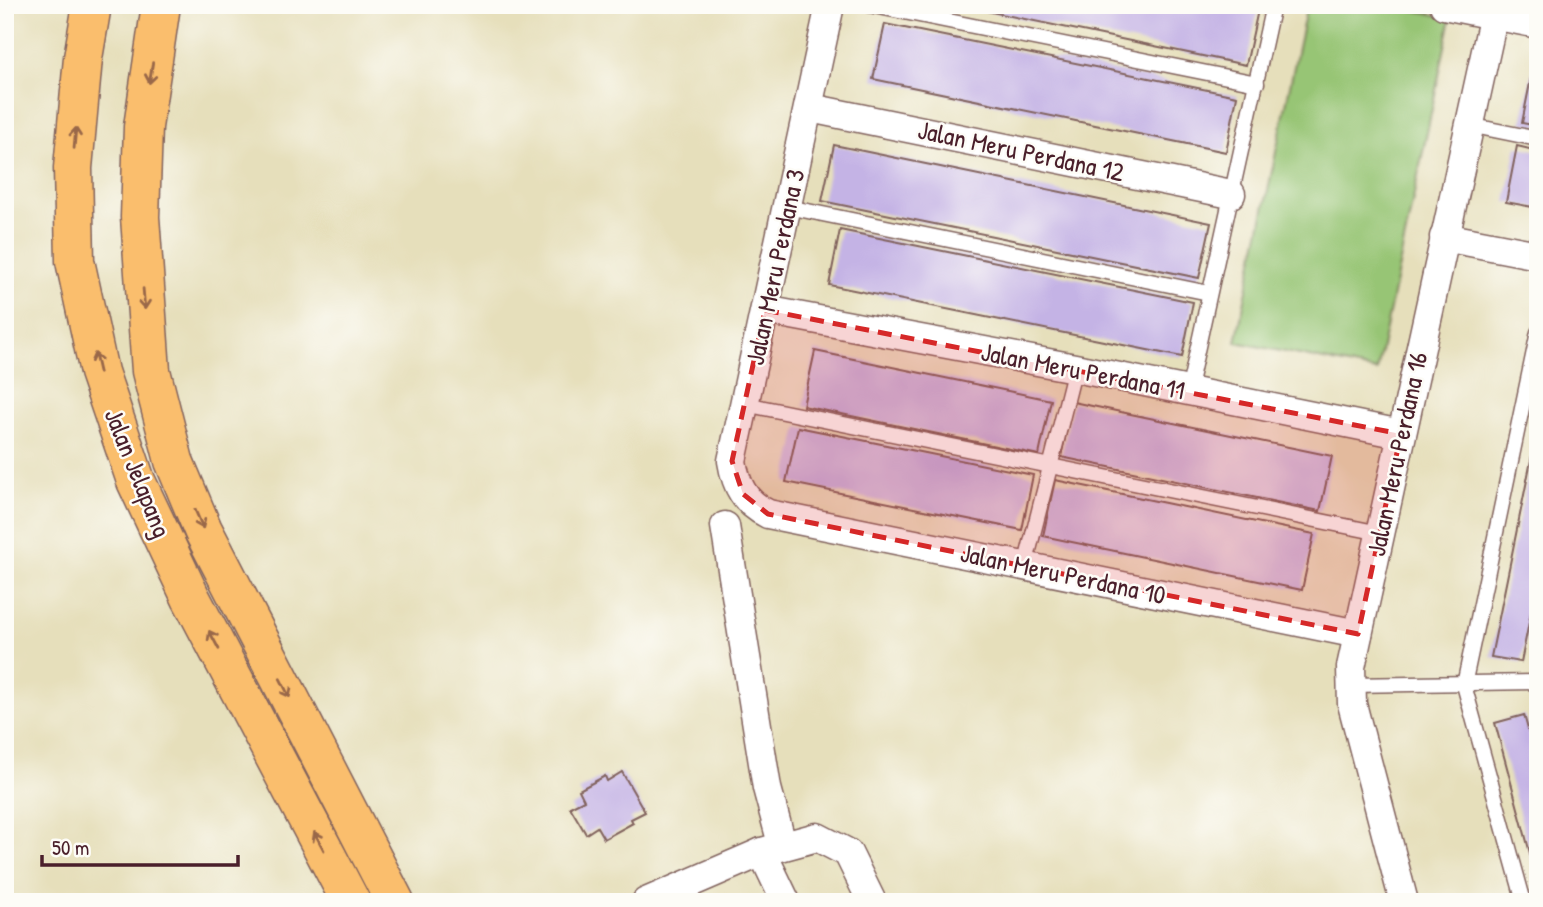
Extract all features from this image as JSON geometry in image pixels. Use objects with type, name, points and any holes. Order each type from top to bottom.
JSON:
[{"type":"main road","name":"Jalan Jelapang","points":[[92,5],[83,58],[73,168],[75,261],[99,372],[136,481],[180,575],[351,902]]},
{"type":"main road","name":"Jalan Jelapang","points":[[161,5],[142,127],[140,218],[144,297],[154,383],[174,461],[204,530],[394,893]]},
{"type":"street","name":"Jalan Meru Perdana 3","points":[[768,514],[754,507],[734,478],[732,461],[830,5]]},
{"type":"street","points":[[1444,5],[1495,10],[1538,24]]},
{"type":"street","name":"Jalan Meru Perdana 16","points":[[1404,902],[1352,704],[1350,685],[1358,634],[1495,10]]},
{"type":"street","name":"Jalan Meru Perdana 12","points":[[810,107],[1231,194]]},
{"type":"street","points":[[1444,237],[1538,255]]},
{"type":"street","name":"Jalan Meru Perdana 11","points":[[765,310],[1075,368],[1401,434]]},
{"type":"street","name":"Jalan Meru Perdana 10","points":[[768,514],[1358,634]]},
{"type":"street","points":[[725,526],[767,788],[772,848],[786,902]]},
{"type":"street","points":[[646,902],[772,848],[817,837],[848,853],[872,902]]},
{"type":"lane","points":[[869,5],[1257,83]]},
{"type":"lane","points":[[1188,392],[1273,5]]},
{"type":"lane","points":[[1469,125],[1538,139]]},
{"type":"lane","points":[[788,207],[1209,293]]},
{"type":"lane","points":[[1524,902],[1464,685],[1538,332]]},
{"type":"lane","points":[[1025,566],[1075,368]]},
{"type":"lane","points":[[745,404],[1380,533]]},
{"type":"lane","points":[[1350,685],[1538,682]]},
{"type":"highlighted area","points":[[765,310],[1401,434],[1358,634],[768,514],[743,494],[732,461]]},
{"type":"green space","points":[[1307,5],[1388,5],[1451,18],[1377,371],[1236,342]]},
{"type":"building","points":[[958,5],[1232,5],[1258,10],[1246,65]]},
{"type":"building","points":[[885,24],[1237,96],[1226,152],[873,79]]},
{"type":"building","points":[[1533,68],[1538,69],[1538,126],[1522,123]]},
{"type":"building","points":[[834,145],[1211,223],[1199,278],[822,201]]},
{"type":"building","points":[[1517,146],[1538,151],[1538,208],[1506,202]]},
{"type":"building","points":[[840,230],[1193,302],[1182,357],[829,285]]},
{"type":"building","points":[[815,351],[1051,400],[1039,455],[803,406]]},
{"type":"building","points":[[1073,402],[1332,456],[1320,511],[1061,457]]},
{"type":"building","points":[[798,427],[1033,475],[1022,530],[786,482]]},
{"type":"building","points":[[1537,431],[1538,578],[1521,662],[1491,657]]},
{"type":"building","points":[[1055,480],[1314,534],[1302,590],[1043,536]]},
{"type":"building","points":[[1524,715],[1538,765],[1537,879],[1495,723]]},
{"type":"building","points":[[622,772],[645,812],[631,819],[633,823],[604,839],[597,827],[586,834],[570,807],[584,800],[579,790],[605,776],[607,781]]}]
